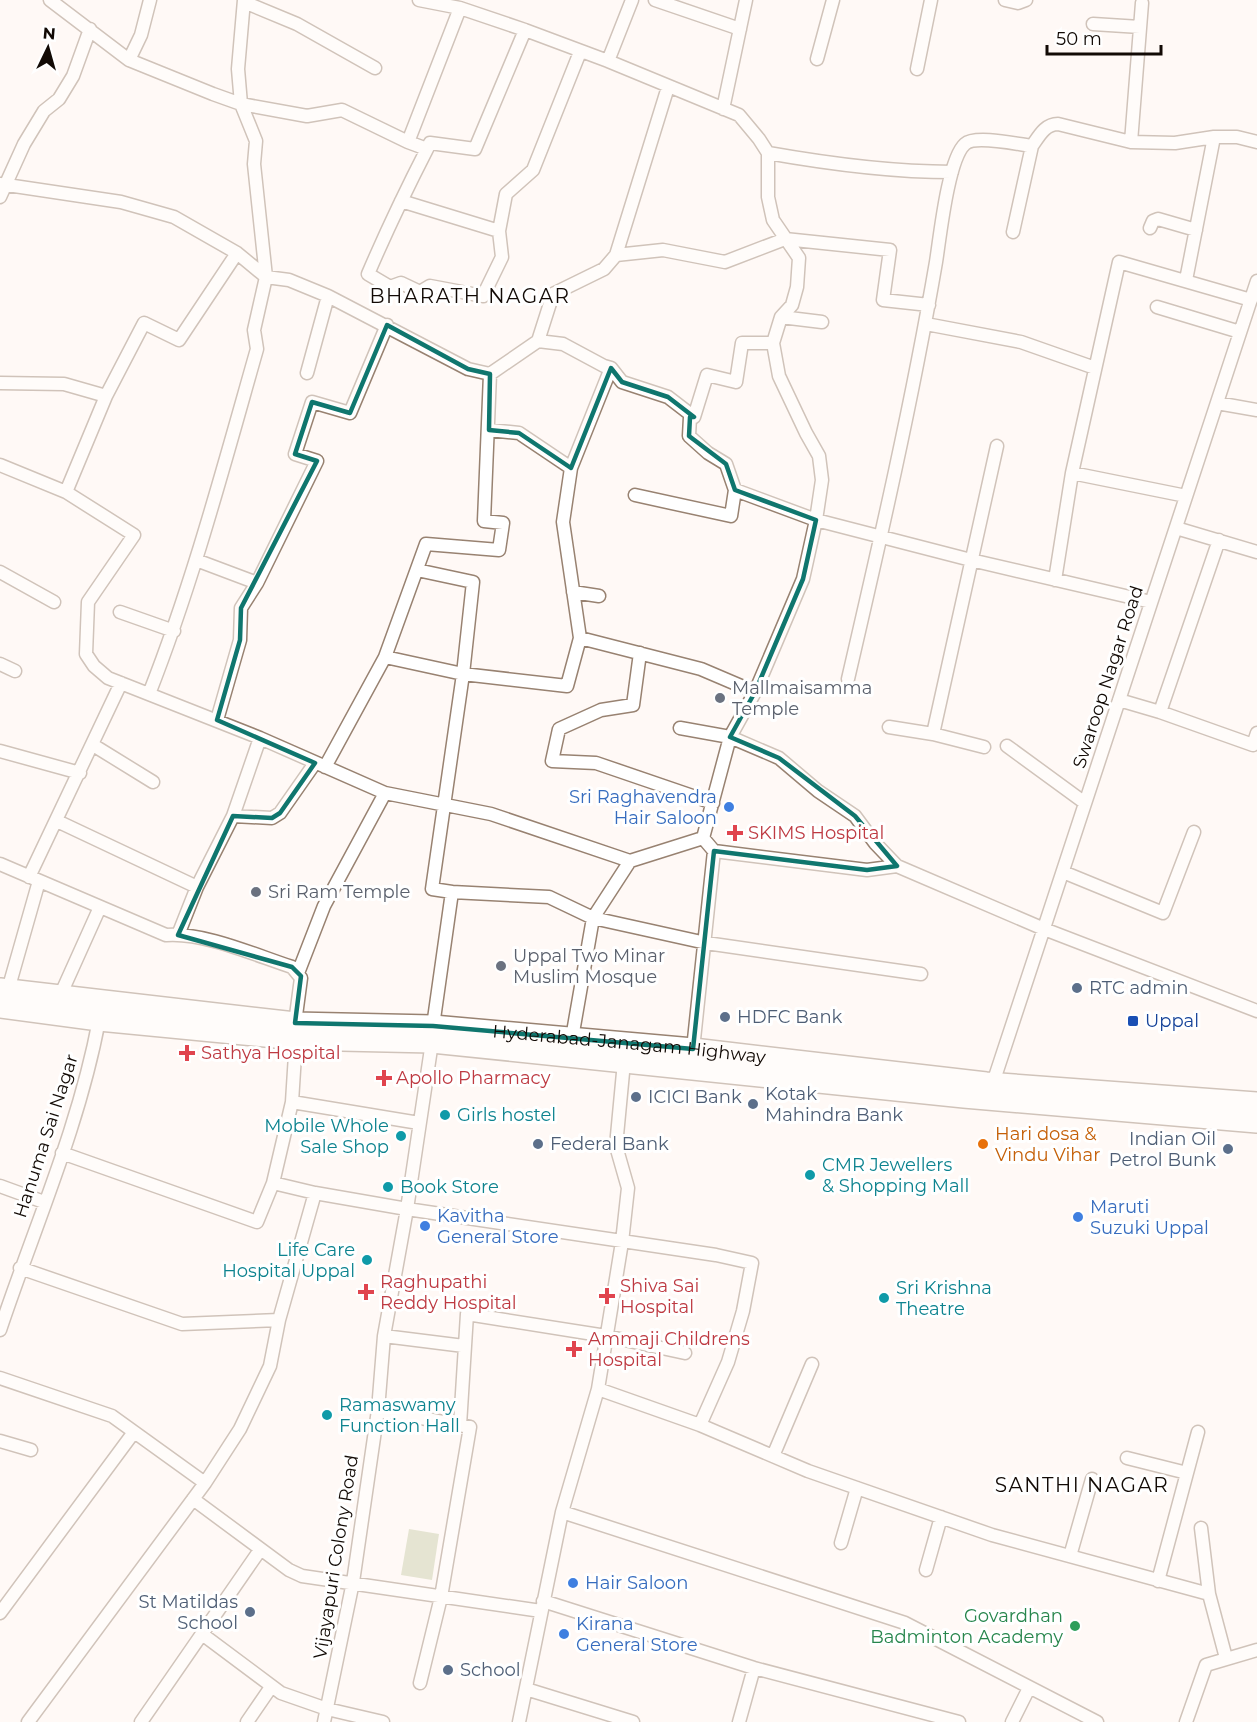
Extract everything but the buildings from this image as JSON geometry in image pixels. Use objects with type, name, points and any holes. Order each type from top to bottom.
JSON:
[{"type":"highway","name":"Hyderabad-Janagam Highway","points":[[3,995],[60,996],[295,1031]]},
{"type":"highway","name":"Hyderabad-Janagam Highway","points":[[3,995],[99,1020],[295,1031],[572,1038],[693,1049],[783,1068],[972,1098],[1257,1122]]},
{"type":"highway","name":"Hyderabad-Janagam Highway","points":[[433,1034],[624,1062],[783,1068],[1257,1103]]},
{"type":"street","points":[[50,0],[129,60],[241,104],[307,116],[342,110],[408,142],[427,148]]},
{"type":"street","points":[[129,60],[141,35],[150,0]]},
{"type":"street","points":[[419,0],[460,8],[525,30],[608,61],[739,115],[768,153],[768,197],[773,220],[799,258],[797,287],[792,305],[781,317],[773,343],[779,376],[819,456],[822,480],[803,579],[755,692],[729,737],[703,838]]},
{"type":"street","points":[[608,61],[632,0]]},
{"type":"street","points":[[655,0],[740,29]]},
{"type":"street","points":[[723,109],[746,0]]},
{"type":"street","points":[[817,59],[833,0]]},
{"type":"street","points":[[917,69],[932,0]]},
{"type":"street","points":[[1005,0],[1018,3],[1026,0]]},
{"type":"street","points":[[149,694],[174,631],[257,349],[254,330],[266,277],[254,164],[256,141],[241,104],[238,69],[244,1],[297,24],[375,68]]},
{"type":"street","points":[[1131,142],[1142,3]]},
{"type":"street","points":[[408,142],[460,8]]},
{"type":"street","points":[[1093,24],[1140,27]]},
{"type":"street","points":[[90,29],[73,76],[59,99],[44,111],[1,189],[121,202],[174,217],[237,253],[266,277],[289,280],[328,296],[468,369],[490,374],[538,341],[553,294],[604,268],[616,255],[668,87]]},
{"type":"street","points":[[525,30],[475,149],[430,143],[427,148],[368,274],[390,287],[401,283],[420,292],[430,286],[483,296],[501,257],[499,231],[506,194],[533,170],[580,52]]},
{"type":"street","points":[[1013,232],[1032,146],[1051,124],[1131,142],[1175,143],[1214,137],[1237,137],[1257,142]]},
{"type":"street","points":[[1186,280],[1214,137]]},
{"type":"street","points":[[848,680],[926,324],[952,172],[963,146],[974,140],[1032,146]]},
{"type":"street","points":[[768,153],[862,168],[904,172],[952,172]]},
{"type":"street","points":[[401,201],[499,231]]},
{"type":"street","points":[[1150,228],[1158,219],[1196,230]]},
{"type":"street","points":[[616,255],[663,250],[724,262],[785,239],[890,250],[883,300],[929,305]]},
{"type":"street","points":[[66,492],[106,396],[144,323],[179,340],[237,253]]},
{"type":"street","points":[[1056,580],[1072,473],[1119,262],[1251,300]]},
{"type":"street","name":"Swaroop Nagar Road","points":[[993,1083],[1257,281]]},
{"type":"street","points":[[307,373],[328,296]]},
{"type":"street","points":[[1157,307],[1240,332]]},
{"type":"street","points":[[781,317],[822,322]]},
{"type":"street","points":[[926,324],[1021,342],[1095,368]]},
{"type":"street","points":[[217,720],[240,640],[241,609],[257,583],[317,460],[295,454],[312,402],[350,413],[387,325]]},
{"type":"street","points":[[538,341],[563,344],[610,368],[622,382],[668,398],[694,417]]},
{"type":"street","points":[[635,495],[731,516],[735,490],[726,465],[689,436],[690,417],[694,417],[707,375],[736,382],[742,343],[773,343]]},
{"type":"street","points":[[385,657],[463,674],[567,686],[580,638],[562,527],[572,468],[610,368]]},
{"type":"street","points":[[233,816],[272,818],[280,813],[320,765],[385,657],[426,544],[499,550],[502,523],[484,521],[490,374]]},
{"type":"street","points":[[0,383],[64,384],[106,396]]},
{"type":"street","points":[[1217,403],[1257,410]]},
{"type":"street","points":[[489,430],[519,433],[572,468]]},
{"type":"street","points":[[933,734],[997,447]]},
{"type":"street","points":[[0,465],[66,492],[134,535],[88,602],[86,654],[94,666],[108,678],[217,720],[385,793],[444,803],[502,818],[630,861],[703,838]]},
{"type":"street","points":[[1072,473],[1186,496]]},
{"type":"street","points":[[735,490],[816,520],[971,560],[1151,602]]},
{"type":"street","points":[[1176,528],[1257,552]]},
{"type":"street","points":[[1160,712],[1219,540]]},
{"type":"street","points":[[196,560],[257,583]]},
{"type":"street","points":[[417,570],[473,582],[463,674],[432,889],[549,897],[593,918],[706,943],[921,974]]},
{"type":"street","points":[[0,572],[54,602]]},
{"type":"street","points":[[573,592],[599,596]]},
{"type":"street","points":[[120,612],[174,631]]},
{"type":"street","points":[[580,638],[701,669],[755,692]]},
{"type":"street","points":[[640,653],[633,705],[601,710],[559,729],[552,761],[596,763],[713,803]]},
{"type":"street","points":[[0,664],[15,671]]},
{"type":"street","points":[[3,995],[34,879],[57,822],[121,683]]},
{"type":"street","points":[[1119,700],[1256,741]]},
{"type":"street","points":[[889,727],[933,734],[984,747]]},
{"type":"street","points":[[680,728],[729,737],[779,758],[818,791],[855,816],[875,843],[897,866],[1044,929],[1257,1011]]},
{"type":"street","points":[[178,934],[196,887],[233,816],[260,738]]},
{"type":"street","points":[[93,745],[153,782]]},
{"type":"street","points":[[1008,746],[1085,803]]},
{"type":"street","points":[[0,751],[80,773]]},
{"type":"street","points":[[298,973],[324,906],[385,793]]},
{"type":"street","points":[[57,822],[196,887]]},
{"type":"street","points":[[1063,872],[1163,913],[1194,832]]},
{"type":"street","points":[[703,838],[714,851],[867,870],[897,866]]},
{"type":"street","points":[[693,1049],[714,851]]},
{"type":"street","points":[[572,1038],[593,918],[630,861]]},
{"type":"street","points":[[0,864],[166,935],[197,937],[292,967],[300,978],[292,1102],[273,1183],[257,1222],[62,1154]]},
{"type":"street","name":"Vijayapuri Colony Road","points":[[324,1722],[353,1582],[378,1410],[384,1336],[407,1209],[452,892]]},
{"type":"street","points":[[60,996],[100,907]]},
{"type":"street","name":"Hanuma Sai Nagar","points":[[0,1330],[62,1154],[92,1059],[99,1020]]},
{"type":"street","points":[[519,1722],[562,1512],[598,1389],[622,1242],[628,1188],[616,1146],[624,1062]]},
{"type":"street","points":[[292,1102],[420,1123]]},
{"type":"street","points":[[273,1183],[315,1193],[407,1209],[716,1255],[752,1263],[743,1311],[728,1362],[700,1425]]},
{"type":"street","points":[[0,1186],[44,1202]]},
{"type":"street","points":[[28,1722],[193,1500],[240,1429],[270,1366],[279,1320],[315,1193]]},
{"type":"street","points":[[21,1268],[182,1324],[279,1320]]},
{"type":"street","points":[[460,1425],[467,1314],[606,1336],[685,1353]]},
{"type":"street","points":[[384,1336],[464,1346]]},
{"type":"street","points":[[773,1456],[812,1364]]},
{"type":"street","points":[[0,1378],[112,1416],[205,1483]]},
{"type":"street","points":[[598,1389],[700,1425],[857,1488],[992,1535],[1209,1594]]},
{"type":"street","points":[[378,1410],[470,1427],[441,1597],[420,1683]]},
{"type":"street","points":[[0,1613],[134,1432]]},
{"type":"street","points":[[1158,1581],[1198,1432]]},
{"type":"street","points":[[0,1441],[31,1450]]},
{"type":"street","points":[[1127,1458],[1187,1473]]},
{"type":"street","points":[[1070,1557],[1092,1479]]},
{"type":"street","points":[[841,1543],[857,1488]]},
{"type":"street","points":[[193,1500],[260,1550],[302,1576],[441,1597],[542,1606],[754,1668],[959,1722]]},
{"type":"street","points":[[562,1512],[905,1623],[1097,1722]]},
{"type":"street","points":[[926,1570],[940,1517]]},
{"type":"street","points":[[1201,1528],[1209,1594],[1226,1658]]},
{"type":"street","points":[[141,1722],[260,1550]]},
{"type":"street","points":[[202,1634],[271,1687],[291,1698],[383,1722]]},
{"type":"street","points":[[1186,1722],[1206,1665],[1257,1650]]},
{"type":"street","points":[[739,1722],[754,1668]]},
{"type":"street","points":[[247,1722],[271,1687]]},
{"type":"street","points":[[1012,1722],[1029,1688]]},
{"type":"street","points":[[526,1689],[633,1722]]},
{"type":"highlighted area","points":[[387,325],[468,369],[490,374],[489,430],[519,433],[571,468],[611,368],[622,382],[668,397],[694,417],[690,417],[689,436],[726,464],[735,490],[816,520],[803,579],[755,692],[730,737],[779,758],[855,816],[897,866],[867,870],[714,851],[693,1049],[433,1026],[295,1023],[301,976],[292,967],[178,935],[233,816],[272,818],[280,813],[315,763],[217,720],[240,640],[241,608],[317,461],[295,454],[312,402],[350,413]]},
{"type":"green space","points":[[409,1529],[439,1534],[432,1580],[401,1575]]},
{"type":"place","name":"Mallmaisamma Temple","points":[[720,698]]},
{"type":"place","name":"Sri Raghavendra Hair Saloon","points":[[729,807]]},
{"type":"place","name":"SKIMS Hospital","points":[[735,833]]},
{"type":"place","name":"Sri Ram Temple","points":[[256,892]]},
{"type":"place","name":"Uppal Two Minar Muslim Mosque","points":[[501,966]]},
{"type":"place","name":"RTC admin","points":[[1077,988]]},
{"type":"place","name":"HDFC Bank","points":[[725,1017]]},
{"type":"place","name":"Uppal","points":[[1133,1021]]},
{"type":"place","name":"Sathya Hospital","points":[[187,1053]]},
{"type":"place","name":"Apollo Pharmacy","points":[[384,1078]]},
{"type":"place","name":"ICICI Bank","points":[[636,1097]]},
{"type":"place","name":"Kotak Mahindra Bank","points":[[753,1104]]},
{"type":"place","name":"Girls hostel","points":[[445,1115]]},
{"type":"place","name":"Mobile Whole Sale Shop","points":[[401,1136]]},
{"type":"place","name":"Federal Bank","points":[[538,1144]]},
{"type":"place","name":"Hari dosa & Vindu Vihar","points":[[983,1144]]},
{"type":"place","name":"Indian Oil Petrol Bunk","points":[[1228,1149]]},
{"type":"place","name":"CMR Jewellers & Shopping Mall","points":[[810,1175]]},
{"type":"place","name":"Book Store","points":[[388,1187]]},
{"type":"place","name":"Maruti Suzuki Uppal","points":[[1078,1217]]},
{"type":"place","name":"Kavitha General Store","points":[[425,1226]]},
{"type":"place","name":"Life Care Hospital Uppal","points":[[367,1260]]},
{"type":"place","name":"Raghupathi Reddy Hospital","points":[[366,1292]]},
{"type":"place","name":"Shiva Sai Hospital","points":[[607,1296]]},
{"type":"place","name":"Sri Krishna Theatre","points":[[884,1298]]},
{"type":"place","name":"Ammaji Childrens Hospital","points":[[574,1349]]},
{"type":"place","name":"Ramaswamy Function Hall","points":[[327,1415]]},
{"type":"place","name":"Hair Saloon","points":[[573,1583]]},
{"type":"place","name":"St Matildas School","points":[[250,1612]]},
{"type":"place","name":"Govardhan Badminton Academy","points":[[1075,1626]]},
{"type":"place","name":"Kirana General Store","points":[[564,1634]]},
{"type":"place","name":"School","points":[[448,1670]]},
{"type":"district","name":"BHARATH NAGAR","points":[[470,296]]},
{"type":"district","name":"SANTHI NAGAR","points":[[1082,1485]]}]
